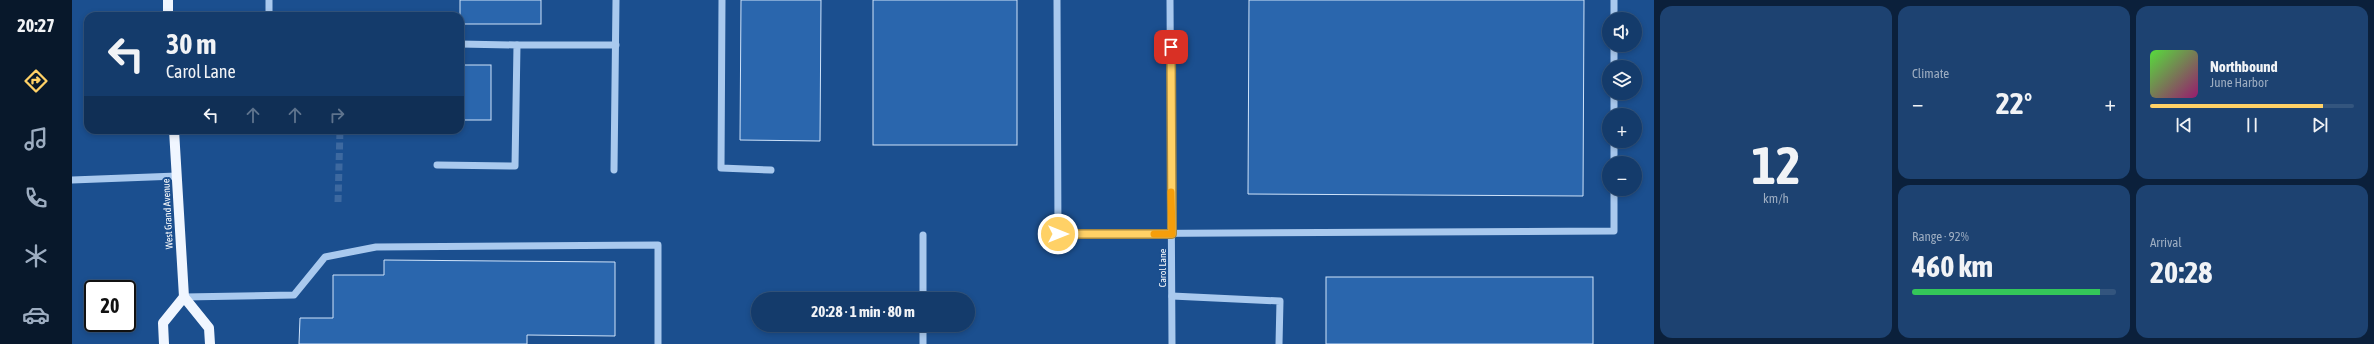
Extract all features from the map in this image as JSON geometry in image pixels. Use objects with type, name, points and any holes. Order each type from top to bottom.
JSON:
[{"type":"main road","points":[[168,0],[168,12]]},
{"type":"main road","name":"West Grand Avenue","points":[[174,134],[184,297]]},
{"type":"main road","points":[[164,344],[163,323],[184,297],[209,328],[210,344]]},
{"type":"street","points":[[269,0],[269,12]]},
{"type":"street","points":[[614,170],[616,0]]},
{"type":"street","points":[[722,0],[721,168],[771,170]]},
{"type":"street","points":[[1057,0],[1058,234],[1614,231],[1614,196]]},
{"type":"street","name":"Carol Lane","points":[[1170,0],[1172,344]]},
{"type":"street","points":[[1614,0],[1614,12]]},
{"type":"street","points":[[464,44],[616,45]]},
{"type":"street","points":[[437,166],[515,166],[517,45]]},
{"type":"street","points":[[72,180],[177,176]]},
{"type":"street","points":[[923,235],[923,292]]},
{"type":"street","points":[[184,297],[294,295],[325,257],[376,248],[658,245],[658,344]]},
{"type":"street","points":[[1172,296],[1280,302],[1280,344]]},
{"type":"street","points":[[923,332],[923,344]]},
{"type":"building","points":[[460,0],[541,0],[541,24],[464,24],[464,12],[460,12]]},
{"type":"building","points":[[741,0],[821,0],[820,141],[740,140]]},
{"type":"building","points":[[873,0],[1017,0],[1017,145],[873,145]]},
{"type":"building","points":[[1249,0],[1584,0],[1583,196],[1248,194]]},
{"type":"building","points":[[464,65],[491,65],[491,120],[464,120]]},
{"type":"building","points":[[384,260],[615,262],[615,336],[527,335],[527,344],[299,344],[300,318],[333,318],[333,275],[384,275]]},
{"type":"building","points":[[1326,277],[1593,277],[1593,344],[1326,344]]},
{"type":"tunnel","points":[[338,202],[340,134]]},
{"type":"slow traffic","points":[[1154,234],[1172,234],[1171,192]]},
{"type":"route","points":[[1058,234],[1172,234],[1171,47]]}]
